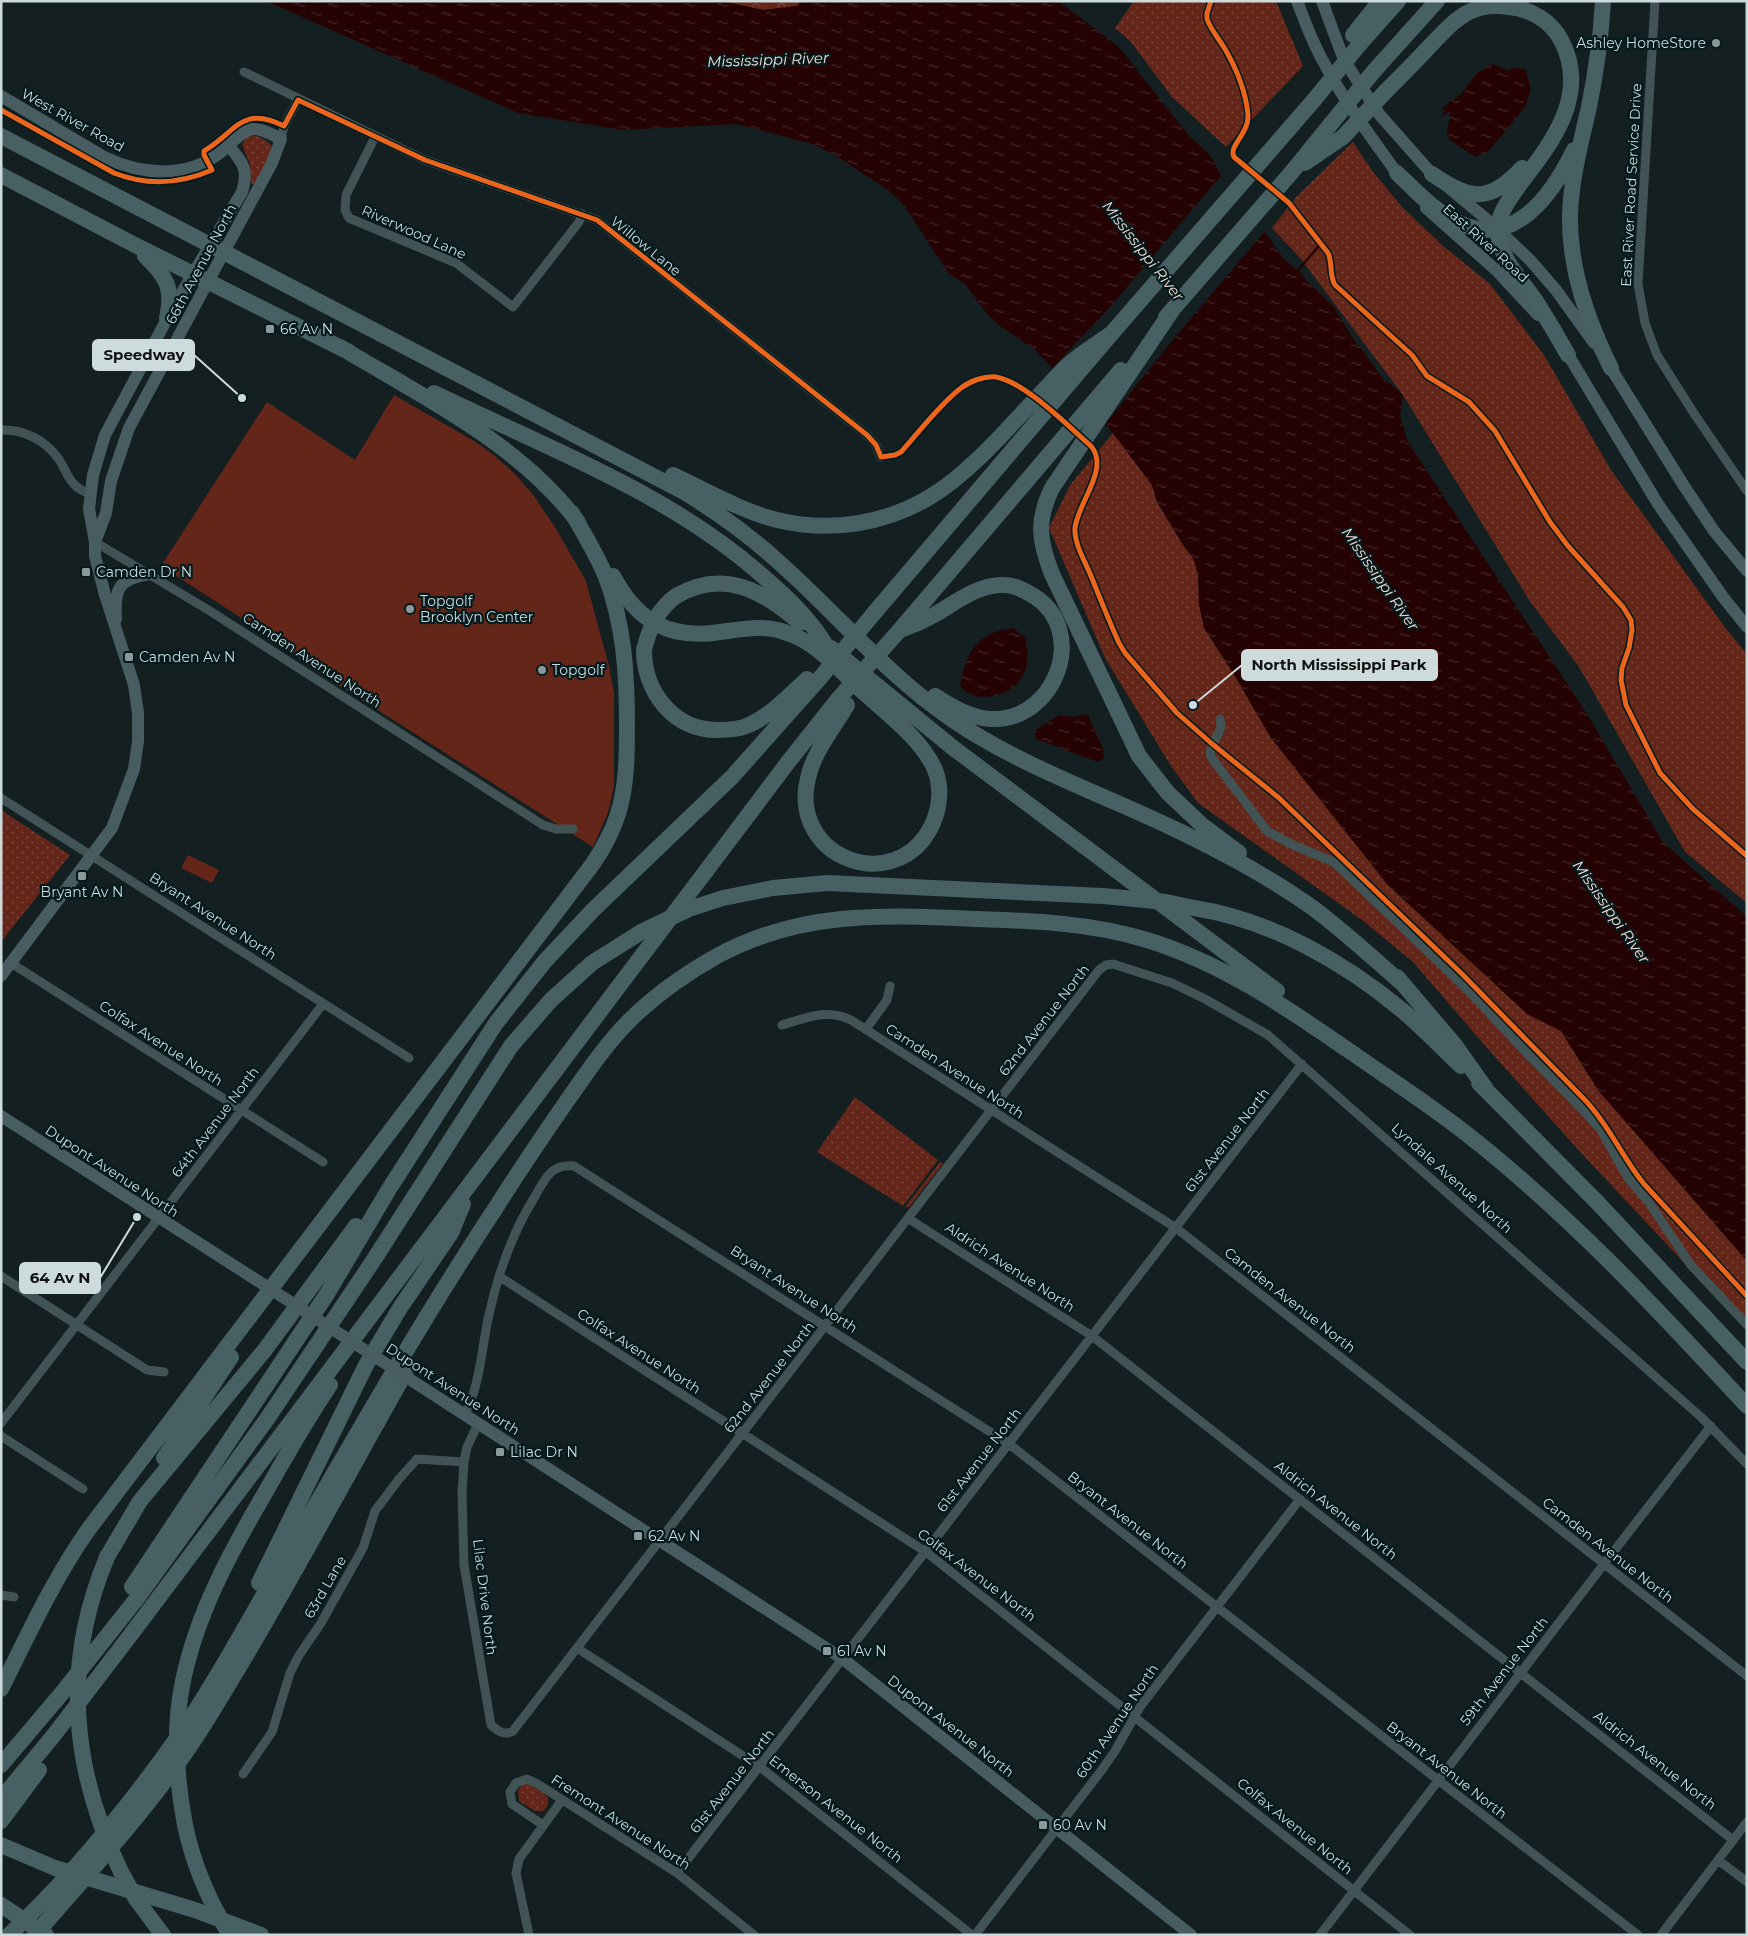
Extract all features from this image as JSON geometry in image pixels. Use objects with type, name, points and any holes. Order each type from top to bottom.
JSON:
[{"type":"highway","points":[[20,1744],[116,1610],[327,1294],[389,1189],[496,1022],[545,961],[594,909],[732,777],[817,676],[875,612],[1261,160],[1356,40],[1380,1]]},
{"type":"highway","points":[[1356,40],[1398,1]]},
{"type":"highway","points":[[340,347],[452,415],[507,451],[536,474],[572,513],[593,541],[626,598],[639,612],[654,623],[668,630],[687,634],[706,634],[748,628],[778,630],[798,637],[820,652],[920,746],[931,761],[937,776],[939,794],[936,818],[930,830],[910,852],[890,861],[870,864],[855,862],[839,855],[818,837],[808,816],[807,786],[812,764],[843,701],[857,676],[899,631],[1291,173],[1374,71],[1437,1]]},
{"type":"highway","points":[[1603,1],[1598,55],[1571,196],[1570,231],[1583,303],[1610,368]]},
{"type":"highway","points":[[1291,173],[1343,137],[1442,33],[1461,17],[1474,10],[1489,7],[1511,7],[1527,11],[1548,23],[1559,36],[1566,51],[1571,66],[1572,83],[1563,117],[1550,143],[1508,202],[1498,229],[1502,251],[1508,263],[1539,306],[1568,355]]},
{"type":"highway","points":[[1397,173],[1435,208],[1454,220],[1474,228],[1498,229],[1528,214],[1552,188],[1574,150],[1589,104]]},
{"type":"highway","points":[[1432,174],[1468,193],[1482,194],[1493,192],[1506,184],[1518,172],[1547,140],[1563,117]]},
{"type":"highway","points":[[1,136],[673,486],[717,513],[763,547],[908,686],[955,722],[1011,754],[1195,838],[1283,888],[1343,931],[1404,985]]},
{"type":"highway","points":[[1,175],[193,275],[586,466],[681,516],[718,540],[756,570],[806,616],[824,642]]},
{"type":"highway","points":[[134,245],[158,268],[167,282],[171,303],[167,318]]},
{"type":"highway","points":[[1173,309],[1059,477],[1045,504],[1040,526],[1042,543],[1052,574],[1139,756],[1168,793],[1203,826],[1230,847],[1309,900],[1381,959],[1454,1044],[1486,1089]]},
{"type":"highway","points":[[508,400],[745,509],[783,522],[817,526],[846,525],[890,516],[917,505],[941,490],[961,474],[1069,365],[1112,333]]},
{"type":"highway","points":[[1,1689],[52,1588],[88,1530],[592,865],[610,836],[618,813],[626,762],[627,690],[624,645],[617,611],[605,575],[572,513]]},
{"type":"highway","points":[[817,676],[749,725],[728,730],[707,729],[683,721],[662,704],[649,681],[644,650],[649,632],[658,614],[676,596],[690,589],[704,585],[726,583],[740,585],[766,597],[952,747],[1231,955],[1391,1080]]},
{"type":"highway","points":[[830,612],[925,690],[959,710],[982,718],[998,719],[1012,716],[1036,703],[1053,682],[1062,659],[1061,634],[1054,614],[1038,598],[1012,586],[997,586],[977,591],[932,616],[899,631]]},
{"type":"highway","points":[[1,1799],[54,1735],[789,761],[843,701]]},
{"type":"highway","points":[[1,1765],[138,1597],[267,1419],[373,1261],[511,1046],[550,1000],[592,964],[635,935],[689,909],[723,898],[773,888],[827,884],[1103,896],[1159,901],[1221,913],[1265,928],[1306,946],[1348,971],[1403,1011],[1486,1089],[1597,1202],[1747,1362]]},
{"type":"highway","points":[[9,1935],[62,1880],[118,1816],[182,1731],[462,1258],[584,1077],[606,1048],[633,1018],[671,986],[723,953],[759,938],[817,921],[874,916],[1043,921],[1077,924],[1141,938],[1204,960],[1249,984],[1391,1080],[1465,1133],[1550,1205],[1629,1280],[1747,1406]]},
{"type":"highway","points":[[163,1935],[136,1899],[121,1872],[100,1825],[89,1790],[82,1754],[78,1717],[79,1669],[86,1621],[107,1557],[136,1501],[180,1433],[362,1169]]},
{"type":"highway","points":[[182,1731],[241,1621],[366,1365],[400,1308],[451,1233],[473,1182]]},
{"type":"highway","points":[[118,1535],[148,1490],[264,1352],[354,1228],[389,1189]]},
{"type":"highway","points":[[35,1935],[123,1834],[159,1788],[204,1724],[327,1515],[457,1284],[462,1258]]},
{"type":"highway","points":[[230,1935],[206,1890],[196,1864],[178,1785],[176,1745],[179,1703],[183,1681],[202,1613],[242,1533],[299,1433],[401,1276]]},
{"type":"highway","points":[[1,1821],[66,1734],[208,1532]]},
{"type":"highway","points":[[1,1845],[49,1866],[204,1913],[261,1935]]},
{"type":"highway","points":[[1,1904],[46,1935]]},
{"type":"street","name":"East River Road","points":[[1297,1],[1327,70],[1397,173],[1430,213],[1489,263],[1551,330],[1658,504],[1723,597],[1747,627]]},
{"type":"street","points":[[1322,1],[1339,50],[1352,75],[1380,114],[1432,174]]},
{"type":"street","name":"East River Road Service Drive","points":[[1655,1],[1638,284],[1643,315],[1650,339],[1664,367],[1747,492]]},
{"type":"street","name":"Willow Lane","points":[[244,72],[298,100],[425,160],[597,220],[867,435],[876,444],[881,457]]},
{"type":"street","name":"West River Road","points":[[1,96],[104,157],[130,168],[156,172],[180,170],[208,160],[229,146]]},
{"type":"street","name":"66th Avenue North","points":[[1,976],[112,828],[134,769],[138,741],[138,713],[134,685],[99,576],[95,556],[95,542],[88,509],[93,475],[105,435],[167,318],[193,275],[217,249],[272,163],[284,126],[298,100]]},
{"type":"street","points":[[229,146],[243,133],[252,129],[281,139]]},
{"type":"street","name":"Riverwood Lane","points":[[375,137],[346,195],[345,210],[349,218],[456,263],[514,307],[579,222],[582,214]]},
{"type":"street","name":"66th Avenue North","points":[[95,542],[106,513],[110,481],[129,428],[208,282],[217,249],[242,192],[246,178],[245,168],[229,146]]},
{"type":"street","name":"East River Road","points":[[1432,174],[1498,229],[1551,282],[1610,368]]},
{"type":"street","points":[[1610,368],[1693,500],[1726,547],[1747,571]]},
{"type":"street","points":[[1,430],[22,432],[50,448],[72,483],[90,494]]},
{"type":"street","name":"Camden Avenue North","points":[[95,542],[149,574],[543,825],[573,829]]},
{"type":"street","points":[[116,629],[115,609],[117,593],[125,581],[131,577],[149,574]]},
{"type":"street","points":[[1220,719],[1220,731],[1210,748],[1211,757],[1267,831],[1293,845],[1334,862],[1466,990],[1582,1109],[1601,1130],[1628,1178],[1648,1201],[1690,1264],[1747,1325]]},
{"type":"street","name":"Bryant Avenue North","points":[[1,798],[409,1058]]},
{"type":"street","name":"Colfax Avenue North","points":[[11,963],[323,1162]]},
{"type":"street","name":"Lyndale Avenue North","points":[[1106,965],[1113,964],[1172,983],[1205,998],[1268,1035],[1711,1426],[1747,1464]]},
{"type":"street","name":"62nd Avenue North","points":[[508,1734],[513,1731],[578,1648],[1099,970],[1106,965]]},
{"type":"street","points":[[866,1029],[887,1000],[890,986]]},
{"type":"street","name":"64th Avenue North","points":[[1,1423],[323,1004]]},
{"type":"street","name":"Camden Avenue North","points":[[782,1025],[820,1014],[835,1014],[851,1020],[1176,1228],[1747,1676]]},
{"type":"street","name":"61st Avenue North","points":[[678,1874],[1302,1064]]},
{"type":"street","name":"Dupont Avenue North","points":[[1,1116],[843,1659],[1191,1935]]},
{"type":"street","name":"Bryant Avenue North","points":[[500,1277],[509,1246],[523,1216],[544,1181],[558,1166],[574,1166],[1009,1444],[1638,1935]]},
{"type":"street","name":"Aldrich Avenue North","points":[[909,1219],[1092,1336],[1733,1840]]},
{"type":"street","points":[[1,1276],[146,1370],[164,1372]]},
{"type":"street","points":[[464,1415],[474,1395],[488,1316],[500,1277]]},
{"type":"street","name":"Colfax Avenue North","points":[[500,1277],[926,1552],[1410,1935]]},
{"type":"street","name":"Lilac Drive North","points":[[478,1424],[467,1447],[464,1462],[462,1493],[464,1565],[491,1725],[499,1732],[508,1734]]},
{"type":"street","name":"59th Avenue North","points":[[1320,1935],[1711,1426]]},
{"type":"street","points":[[1,1436],[83,1489]]},
{"type":"street","name":"63rd Lane","points":[[243,1774],[272,1732],[290,1673],[298,1657],[321,1623],[363,1548],[375,1511],[381,1500],[407,1468],[417,1459],[464,1462]]},
{"type":"street","name":"60th Avenue North","points":[[974,1935],[1115,1751],[1134,1716],[1300,1499]]},
{"type":"street","points":[[1,1595],[14,1597]]},
{"type":"street","name":"Emerson Avenue North","points":[[578,1648],[760,1767],[974,1935]]},
{"type":"street","name":"Fremont Avenue North","points":[[543,1825],[512,1804],[510,1792],[516,1783],[527,1779],[678,1874],[754,1935]]},
{"type":"street","points":[[530,1935],[516,1873],[519,1859],[562,1800]]},
{"type":"street","points":[[1661,1935],[1747,1822]]},
{"type":"street","points":[[1718,1860],[1747,1882]]},
{"type":"green space","points":[[722,1],[801,1],[797,6],[763,10]]},
{"type":"green space","points":[[1134,1],[1276,1],[1303,66],[1226,147],[1172,97],[1131,42],[1115,28]]},
{"type":"green space","points":[[251,135],[264,139],[273,149],[255,185],[251,183],[250,164],[242,145],[246,138]]},
{"type":"green space","points":[[1353,142],[1373,172],[1403,208],[1442,245],[1490,284],[1544,355],[1611,470],[1727,630],[1747,654],[1747,903],[1685,852],[1579,667],[1529,600],[1403,395],[1301,259],[1272,228],[1296,197]]},
{"type":"green space","name":"Topgolf Brooklyn Center","points":[[394,395],[474,441],[494,455],[516,475],[534,496],[555,527],[586,581],[609,666],[614,693],[614,786],[608,813],[593,847],[318,672],[269,636],[161,566],[267,402],[355,460]]},
{"type":"green space","points":[[1113,433],[1152,485],[1157,502],[1193,558],[1198,574],[1199,604],[1204,628],[1233,673],[1387,884],[1527,1014],[1561,1031],[1598,1090],[1747,1261],[1747,1330],[1583,1155],[1413,962],[1362,920],[1198,803],[1171,766],[1105,658],[1049,528],[1070,485]]},
{"type":"green space","points":[[1,810],[70,855],[1,942]]},
{"type":"green space","points":[[188,855],[219,870],[212,883],[181,868]]},
{"type":"green space","points":[[855,1097],[938,1160],[903,1206],[817,1152]]},
{"type":"green space","points":[[940,1162],[943,1164],[909,1207],[905,1207]]},
{"type":"green space","points":[[528,1783],[546,1795],[548,1804],[543,1811],[535,1811],[519,1801],[518,1790],[521,1786]]},
{"type":"water","name":"Mississippi River","points":[[266,1],[722,1],[763,10],[797,6],[801,1],[1058,1],[1119,47],[1190,137],[1210,155],[1236,202],[1250,210],[1283,258],[1301,273],[1334,307],[1354,340],[1381,376],[1403,395],[1400,416],[1408,442],[1587,714],[1663,842],[1747,917],[1747,1261],[1598,1090],[1561,1031],[1527,1014],[1387,884],[1271,738],[1204,628],[1199,604],[1198,574],[1193,558],[1157,502],[1152,485],[1113,433],[1034,349],[1001,327],[988,315],[965,284],[949,274],[903,204],[888,190],[833,154],[812,144],[736,124],[623,130],[518,113]]},
{"type":"water","points":[[1493,64],[1507,70],[1519,67],[1526,70],[1531,90],[1525,107],[1493,146],[1487,152],[1475,157],[1450,140],[1447,135],[1450,112],[1441,109],[1461,94],[1477,73]]},
{"type":"water","points":[[1013,628],[1025,637],[1027,648],[1027,664],[1021,679],[1009,690],[1000,694],[982,697],[966,692],[960,686],[966,663],[975,646],[990,634]]},
{"type":"water","points":[[1083,714],[1088,715],[1103,749],[1104,758],[1098,762],[1036,739],[1034,731],[1059,715],[1076,717]]},
{"type":"pier","points":[[1224,172],[1238,200],[1252,208],[1266,230],[1176,336],[1103,427],[1050,370],[1111,306]]},
{"type":"waterway","points":[[1444,114],[1447,111]]},
{"type":"waterway","points":[[1298,270],[1318,247]]},
{"type":"cycle path","points":[[1211,1],[1207,19],[1233,64],[1243,89],[1247,107],[1247,122],[1234,148],[1234,157],[1289,203],[1328,253],[1335,285],[1412,355],[1427,376],[1469,402],[1495,431],[1550,522],[1568,546],[1623,607],[1631,620],[1632,630],[1629,648],[1622,668],[1621,680],[1626,705],[1660,773],[1693,809],[1747,856]]},
{"type":"cycle path","points":[[1,110],[114,173],[139,180],[163,182],[176,181],[212,170],[204,155],[204,151],[248,119],[270,120],[284,126],[298,100],[425,160],[597,220],[867,435],[876,445],[881,457],[901,452],[945,402],[965,385],[982,378],[996,377],[1020,387],[1091,446],[1096,455],[1095,475],[1077,518],[1075,534],[1080,552],[1115,635],[1125,653],[1177,713],[1279,798],[1462,974],[1585,1100],[1594,1110],[1644,1184],[1747,1296]]},
{"type":"place","name":"Ashley HomeStore","points":[[1716,43]]},
{"type":"place","name":"66 Av N","points":[[270,329]]},
{"type":"place","name":"Speedway","points":[[242,398]]},
{"type":"place","name":"Camden Dr N","points":[[86,572]]},
{"type":"place","name":"Topgolf Brooklyn Center","points":[[410,609]]},
{"type":"place","name":"Camden Av N","points":[[129,657]]},
{"type":"place","name":"Topgolf","points":[[542,670]]},
{"type":"place","name":"North Mississippi Park","points":[[1193,705]]},
{"type":"place","name":"Bryant Av N","points":[[82,876]]},
{"type":"place","name":"64 Av N","points":[[137,1217]]},
{"type":"place","name":"Lilac Dr N","points":[[500,1452]]},
{"type":"place","name":"62 Av N","points":[[638,1536]]},
{"type":"place","name":"61 Av N","points":[[827,1651]]},
{"type":"place","name":"60 Av N","points":[[1043,1825]]}]
